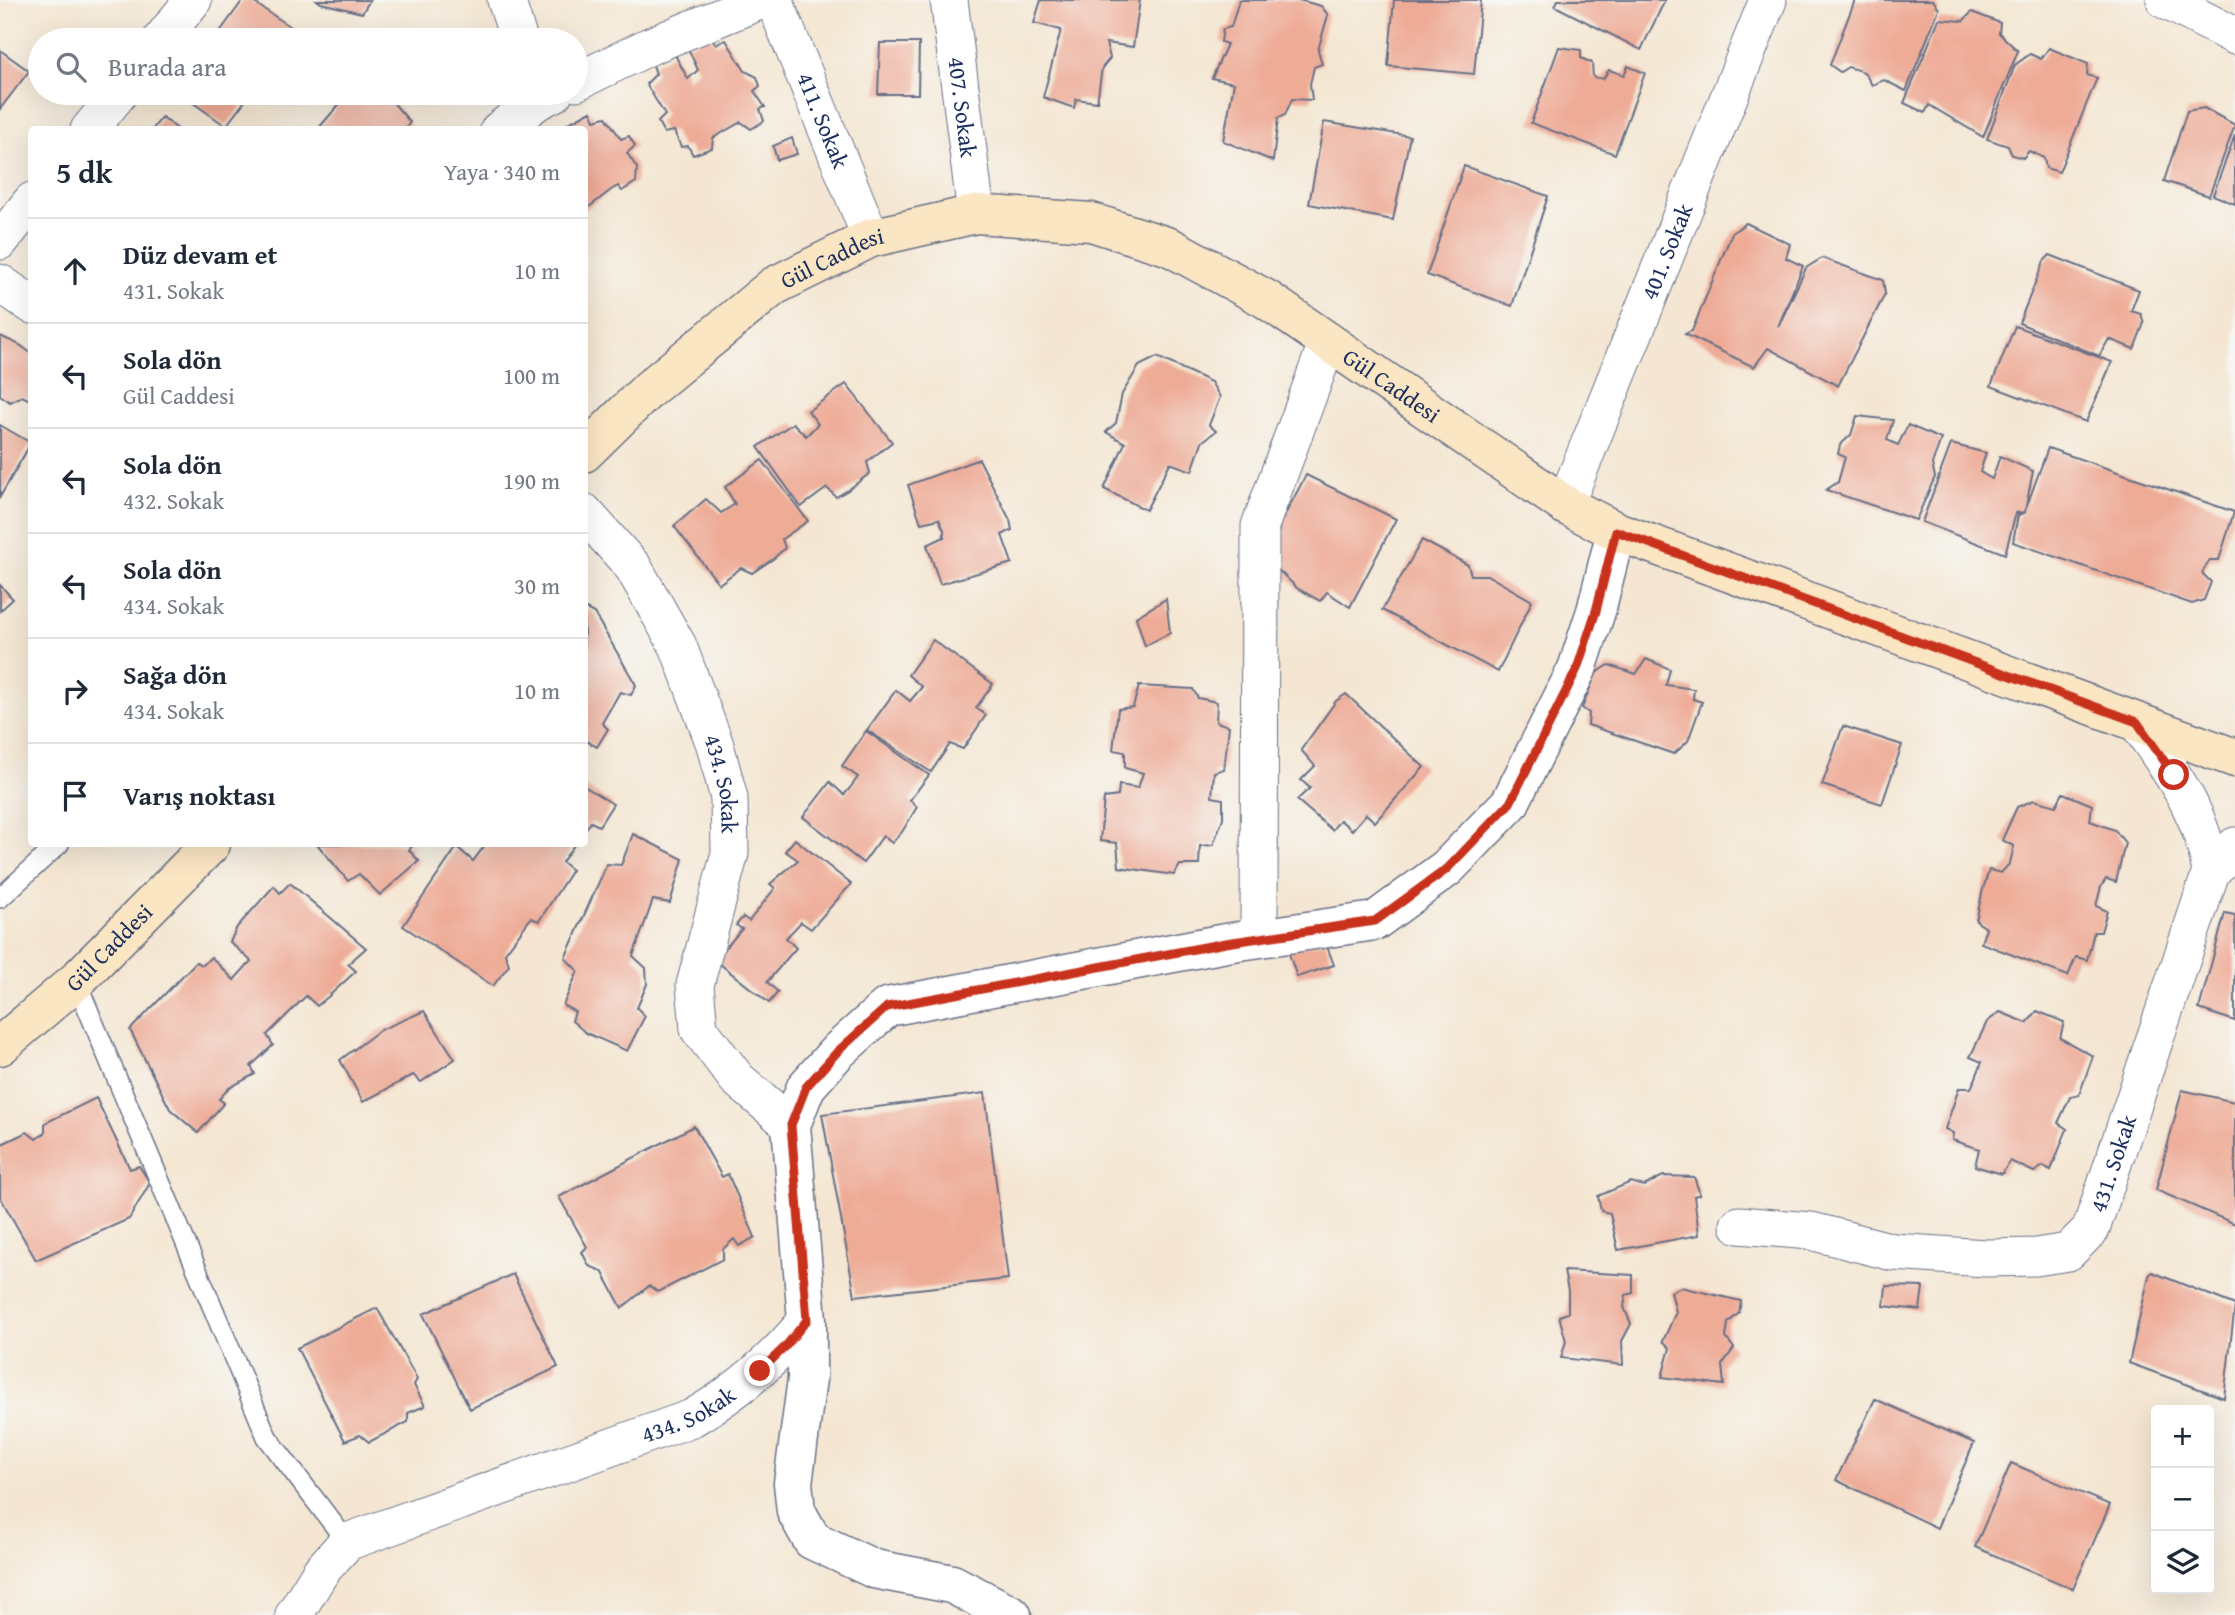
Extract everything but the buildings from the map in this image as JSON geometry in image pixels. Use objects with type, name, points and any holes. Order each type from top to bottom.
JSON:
[{"type":"main road","name":"Gül Caddesi","points":[[588,449],[649,389],[774,286],[871,238],[976,214],[1091,222],[1170,247],[1266,299],[1565,505],[1616,531],[2235,758]]},
{"type":"main road","name":"Gül Caddesi","points":[[0,1046],[76,981],[208,847]]},
{"type":"street","points":[[171,28],[193,0]]},
{"type":"street","points":[[506,0],[515,28]]},
{"type":"street","points":[[588,76],[650,46],[762,0]]},
{"type":"street","name":"411. Sokak","points":[[774,0],[871,238]]},
{"type":"street","name":"407. Sokak","points":[[949,0],[976,214]]},
{"type":"street","name":"401. Sokak","points":[[1565,505],[1768,0]]},
{"type":"street","points":[[2165,0],[2235,36]]},
{"type":"street","points":[[92,126],[109,105]]},
{"type":"street","points":[[504,126],[530,105]]},
{"type":"street","points":[[0,241],[28,206]]},
{"type":"street","points":[[0,283],[28,302]]},
{"type":"street","points":[[1259,938],[1260,526],[1328,341]]},
{"type":"street","name":"434. Sokak","points":[[588,516],[633,567],[678,646],[715,745],[729,798],[730,853],[695,985],[699,1029],[737,1079],[791,1125]]},
{"type":"street","points":[[1012,1615],[952,1584],[874,1569],[812,1539],[796,1511],[793,1483],[807,1379],[807,1320],[791,1125],[806,1087],[838,1051],[887,1007],[955,992],[1259,938],[1375,921],[1447,869],[1510,803],[1577,669],[1596,611],[1616,531]]},
{"type":"street","points":[[2137,722],[2174,775],[2196,816],[2206,844],[2211,872]]},
{"type":"street","name":"431. Sokak","points":[[1739,1225],[1811,1231],[1893,1252],[1986,1258],[2036,1257],[2068,1252],[2091,1228],[2211,872],[2235,846]]},
{"type":"street","name":"434. Sokak","points":[[294,1615],[321,1571],[348,1542],[692,1418],[728,1397],[760,1371],[785,1347],[807,1320]]},
{"type":"lane","points":[[0,898],[56,847]]},
{"type":"lane","points":[[76,981],[267,1437],[348,1542]]},
{"type":"route","points":[[760,1371],[785,1347],[807,1320],[791,1125],[806,1087],[838,1051],[887,1007],[955,992],[1226,943],[1375,921],[1447,869],[1510,803],[1577,669],[1596,611],[1616,531],[2137,722],[2174,775]]}]
